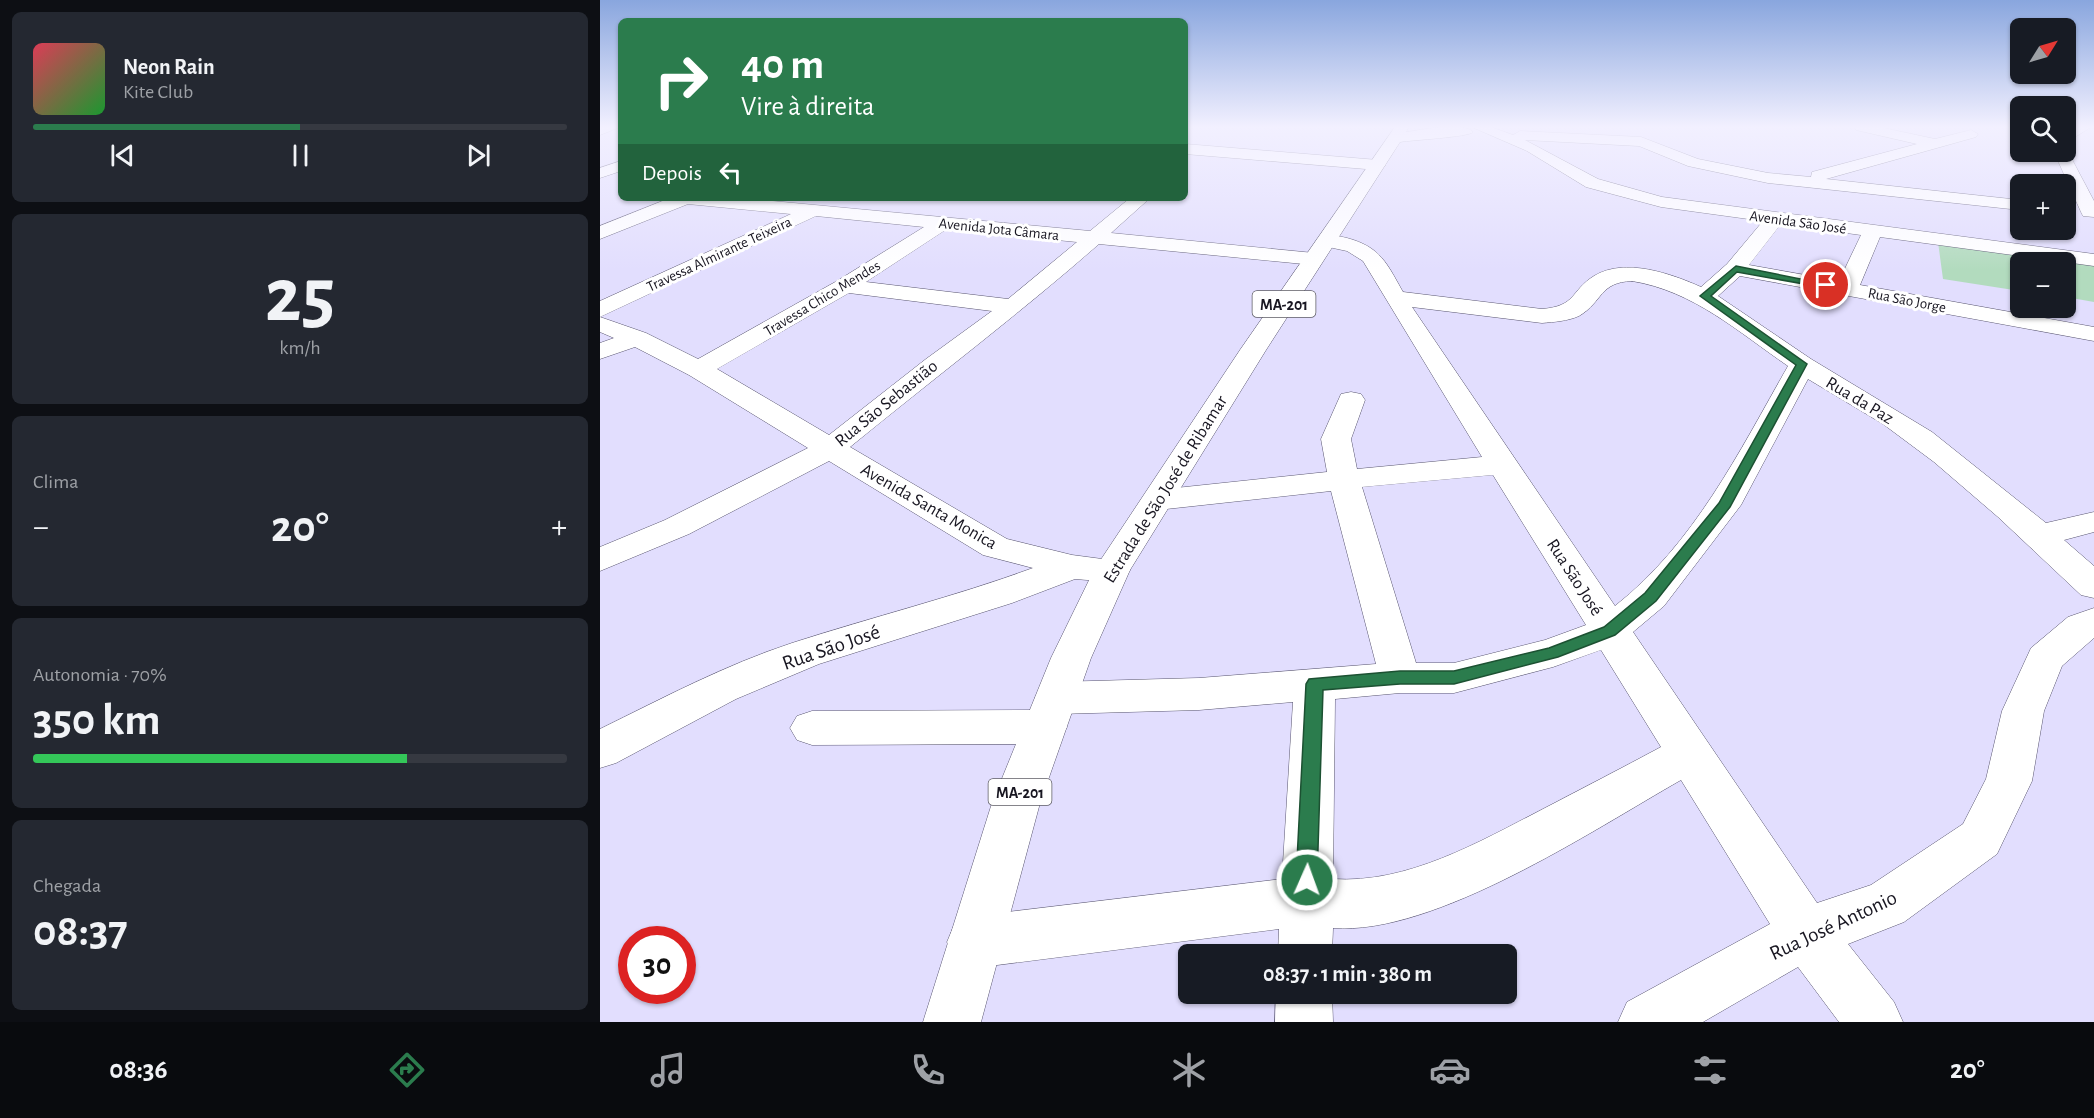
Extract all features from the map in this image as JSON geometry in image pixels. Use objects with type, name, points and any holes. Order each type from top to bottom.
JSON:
[{"type":"street","name":"Estrada de São José de Ribamar","points":[[952,1022],[1016,803],[1071,658],[1092,569],[1157,500],[1371,175]]},
{"type":"street","name":"Avenida São José","points":[[1578,175],[1592,183],[1617,192],[1660,202],[2094,260]]},
{"type":"street","points":[[1754,175],[2010,204]]},
{"type":"street","points":[[1796,181],[1820,175]]},
{"type":"street","points":[[2073,175],[2092,213]]},
{"type":"street","points":[[600,233],[678,201]]},
{"type":"street","name":"Avenida Jota Câmara","points":[[715,201],[1092,238],[1320,250]]},
{"type":"street","name":"Travessa Almirante Teixeira","points":[[600,310],[832,201]]},
{"type":"street","name":"Rua São Sebastião","points":[[600,560],[676,526],[831,448],[935,364],[1013,307],[1137,201]]},
{"type":"street","points":[[2076,211],[2092,213]]},
{"type":"street","points":[[1705,296],[1736,269],[1775,219]]},
{"type":"street","name":"Travessa Chico Mendes","points":[[698,369],[845,286],[943,223]]},
{"type":"street","points":[[1847,289],[1872,232]]},
{"type":"street","name":"Rua São José","points":[[1320,250],[1356,246],[1369,252],[1395,298],[1806,933],[1874,1022]]},
{"type":"street","name":"Rua São Jorge","points":[[1736,269],[2090,337]]},
{"type":"street","name":"Rua da Paz","points":[[1395,298],[1542,316],[1574,309],[1600,280],[1630,275],[1675,284],[1705,296],[1802,364],[1920,437],[1972,476],[2094,586]]},
{"type":"street","points":[[845,286],[1013,307]]},
{"type":"street","name":"Avenida Santa Monica","points":[[600,324],[637,338],[698,369],[995,546],[1092,569]]},
{"type":"street","points":[[600,351],[637,338]]},
{"type":"street","points":[[812,728],[1050,713],[1199,694],[1315,684],[1400,678],[1454,678],[1552,653],[1610,631],[1651,597],[1725,505],[1802,364]]},
{"type":"street","points":[[1351,400],[1336,439],[1344,482],[1400,678]]},
{"type":"street","points":[[1157,500],[1344,482],[1462,467],[1503,465]]},
{"type":"street","points":[[2038,536],[2094,522]]},
{"type":"street","name":"Rua São José","points":[[600,750],[721,688],[805,654],[999,594],[1092,569]]},
{"type":"street","name":"Rua José Antonio","points":[[1647,1022],[1806,933],[1886,905],[1980,839],[2009,781],[2023,711],[2045,658],[2082,627],[2094,621]]},
{"type":"street","points":[[1305,944],[1315,684]]},
{"type":"street","points":[[974,942],[1306,901],[1357,905],[1414,893],[1505,854],[1690,753]]},
{"type":"street","points":[[1304,1004],[1304,1022]]},
{"type":"green space","points":[[1938,242],[2010,252],[2010,289],[1943,279]]},
{"type":"green space","points":[[2076,261],[2094,264],[2094,302],[2076,299]]},
{"type":"route","points":[[1307,880],[1315,684],[1400,678],[1454,678],[1552,653],[1610,631],[1651,597],[1725,505],[1802,364],[1705,296],[1736,269],[1826,285]]}]
